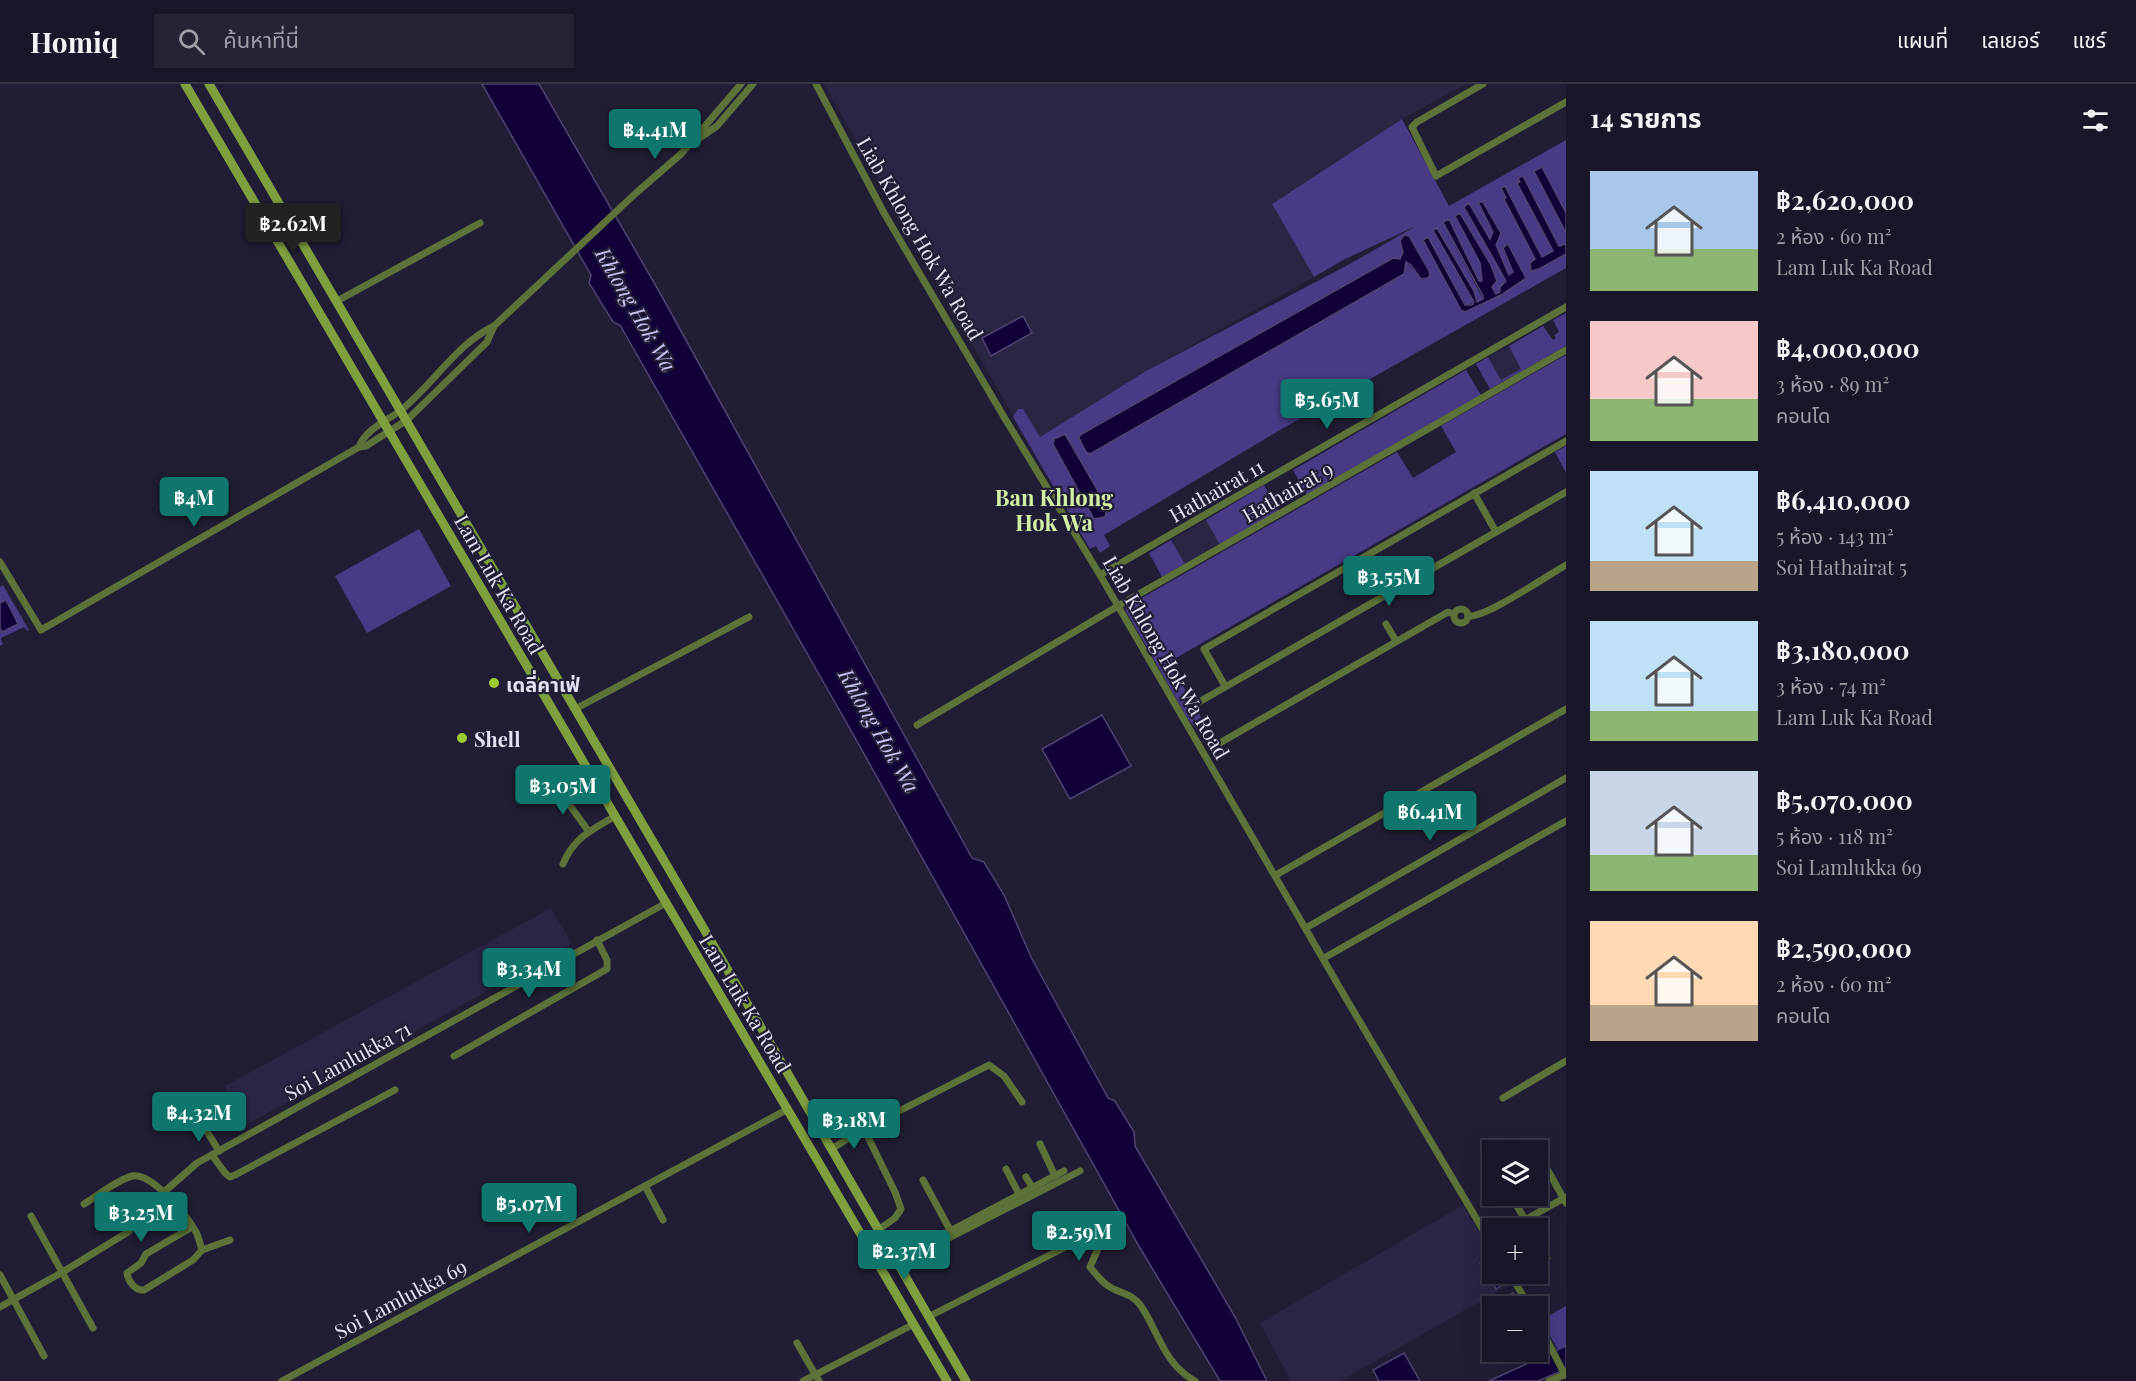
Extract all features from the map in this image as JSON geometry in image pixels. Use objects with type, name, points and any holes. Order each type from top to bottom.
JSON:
[{"type":"main road","name":"Lam Luk Ka Road","points":[[185,84],[947,1381]]},
{"type":"main road","name":"Lam Luk Ka Road","points":[[209,84],[966,1381]]},
{"type":"main road","points":[[838,1195],[853,1187]]},
{"type":"street","points":[[691,144],[741,84]]},
{"type":"street","points":[[358,447],[362,439],[401,410],[463,350],[485,330],[494,326],[636,193],[691,144],[717,126],[753,84]]},
{"type":"street","name":"Liab Khlong Hok Wa Road","points":[[816,84],[885,213],[1482,1228]]},
{"type":"street","points":[[1483,84],[1412,127],[1436,176],[1566,102]]},
{"type":"street","points":[[337,301],[480,223]]},
{"type":"street","name":"Hathairat 11","points":[[1100,575],[1566,308]]},
{"type":"street","points":[[0,562],[41,630],[358,447],[366,446],[407,420],[487,342],[494,326]]},
{"type":"street","points":[[463,350],[471,357]]},
{"type":"street","name":"Hathairat 9","points":[[917,725],[1118,606],[1566,350]]},
{"type":"street","points":[[435,376],[444,384]]},
{"type":"street","points":[[1225,686],[1204,649],[1566,441]]},
{"type":"street","points":[[1199,702],[1566,492]]},
{"type":"street","points":[[1474,493],[1496,532]]},
{"type":"street","points":[[1218,744],[1448,612],[1454,615],[1457,610],[1462,609],[1468,616],[1474,617],[1566,565]]},
{"type":"street","points":[[575,709],[749,617]]},
{"type":"street","points":[[1386,624],[1396,641]]},
{"type":"street","points":[[1276,875],[1566,709]]},
{"type":"street","points":[[1306,928],[1566,778]]},
{"type":"street","points":[[556,786],[589,832]]},
{"type":"street","points":[[562,864],[570,848],[589,832],[615,816]]},
{"type":"street","points":[[1324,958],[1566,821]]},
{"type":"street","name":"Soi Lamlukka 71","points":[[0,1307],[128,1232],[152,1210],[164,1192],[197,1163],[666,903]]},
{"type":"street","points":[[454,1056],[607,969],[608,960],[597,940]]},
{"type":"street","points":[[1503,1098],[1566,1061]]},
{"type":"street","points":[[831,1149],[864,1129],[989,1065],[1004,1076],[1022,1102]]},
{"type":"street","points":[[201,1122],[225,1173],[230,1177],[395,1090]]},
{"type":"street","name":"Soi Lamlukka 69","points":[[282,1381],[788,1109]]},
{"type":"street","points":[[864,1129],[901,1209],[895,1218],[878,1230]]},
{"type":"street","points":[[1040,1144],[1055,1176]]},
{"type":"street","points":[[1006,1169],[1019,1194]]},
{"type":"street","points":[[1529,1218],[1565,1199],[1548,1170]]},
{"type":"street","points":[[896,1262],[950,1230],[1064,1171]]},
{"type":"street","points":[[896,1262],[1080,1171]]},
{"type":"street","points":[[84,1204],[133,1176],[144,1176],[164,1192],[192,1227],[202,1250]]},
{"type":"street","points":[[1026,1177],[1032,1188]]},
{"type":"street","points":[[923,1180],[950,1230]]},
{"type":"street","points":[[645,1186],[663,1220]]},
{"type":"street","points":[[31,1216],[93,1328]]},
{"type":"street","points":[[192,1227],[146,1254],[141,1263],[127,1275],[135,1289],[144,1290],[193,1260],[202,1250],[230,1240]]},
{"type":"street","points":[[928,1317],[1091,1234],[1100,1244],[1090,1267],[1102,1281],[1131,1296],[1141,1305],[1160,1343],[1181,1374],[1195,1381]]},
{"type":"street","points":[[0,1275],[44,1356]]},
{"type":"street","points":[[803,1381],[817,1378],[914,1324]]},
{"type":"street","points":[[797,1343],[817,1378]]},
{"type":"street","points":[[1548,1343],[1565,1373],[1549,1381]]},
{"type":"shaded area","points":[[824,84],[1466,84],[1402,119],[1272,204],[1314,277],[1146,371],[1029,444]]},
{"type":"shaded area","points":[[1402,119],[1449,206],[1566,140],[1566,213],[1542,168],[1535,171],[1566,233],[1566,244],[1559,246],[1523,177],[1518,178],[1520,182],[1518,184],[1553,251],[1542,257],[1505,186],[1506,198],[1504,199],[1535,260],[1533,270],[1566,254],[1566,268],[1280,430],[1104,535],[1110,546],[1100,553],[1096,546],[1090,549],[1013,417],[1018,409],[1023,409],[1040,437],[1146,371],[1346,266],[1416,226],[1345,259],[1314,277],[1272,204]],"holes":[[[1483,202],[1501,233],[1496,245],[1509,275],[1513,273],[1504,252],[1507,244],[1525,278],[1501,295],[1465,312],[1423,240],[1428,237],[1466,305],[1474,303],[1433,231],[1437,228],[1478,302],[1483,299],[1443,223],[1449,220],[1479,281],[1482,281],[1480,263],[1455,217],[1460,214],[1491,265],[1497,280],[1492,287],[1496,294],[1500,292],[1500,287],[1506,281],[1464,207],[1470,204],[1490,240],[1493,232],[1478,203]],[[1409,236],[1428,269],[1430,274],[1428,278],[1423,280],[1406,262],[1403,274],[1079,438],[1080,435],[1393,258],[1400,259]]]},
{"type":"shaded area","points":[[1566,313],[1566,346],[1490,389],[1476,364],[1488,357],[1501,380],[1521,369],[1509,346],[1543,326],[1553,340],[1556,338],[1554,335],[1559,332],[1553,320]]},
{"type":"shaded area","points":[[1509,346],[1522,369],[1501,381],[1488,357]]},
{"type":"shaded area","points":[[1566,355],[1566,434],[1169,662],[1208,729],[1200,733],[1188,719],[1126,611],[1126,607],[1397,452],[1413,478],[1456,452],[1441,426]]},
{"type":"shaded area","points":[[1466,370],[1481,395],[1307,495],[1293,470]]},
{"type":"shaded area","points":[[1566,446],[1566,473],[1555,452]]},
{"type":"shaded area","points":[[1264,485],[1279,511],[1220,545],[1206,520]]},
{"type":"shaded area","points":[[1206,520],[1220,545],[1185,564],[1171,540]]},
{"type":"shaded area","points":[[419,529],[451,586],[367,633],[335,576]]},
{"type":"shaded area","points":[[1171,540],[1185,564],[1162,577],[1149,553]]},
{"type":"shaded area","points":[[3,585],[29,630],[27,631],[24,627],[1,638],[3,644],[0,646],[0,587]]},
{"type":"shaded area","points":[[551,908],[572,944],[246,1125],[225,1086]]},
{"type":"shaded area","points":[[1463,1205],[1482,1236],[1482,1284],[1511,1284],[1490,1296],[1482,1296],[1482,1300],[1340,1381],[1291,1381],[1260,1323]]},
{"type":"shaded area","points":[[1566,1306],[1566,1346],[1558,1350],[1548,1332],[1548,1316]]},
{"type":"water","name":"Khlong Hok Wa","points":[[482,84],[539,84],[660,293],[972,858],[984,862],[1004,895],[1031,957],[1108,1098],[1115,1101],[1134,1132],[1135,1146],[1235,1317],[1267,1381],[1220,1381],[1140,1248],[849,727],[620,325],[613,322],[589,283],[591,275]]},
{"type":"water","points":[[1542,167],[1566,213],[1566,233],[1534,171]]},
{"type":"water","points":[[1523,176],[1559,246],[1566,244],[1566,254],[1531,271],[1530,263],[1535,259],[1504,199],[1506,198],[1501,188],[1505,186],[1542,257],[1553,251],[1517,183],[1520,182],[1518,178]]},
{"type":"water","points":[[1478,202],[1483,202],[1501,233],[1496,245],[1509,275],[1513,272],[1503,248],[1508,244],[1526,278],[1501,295],[1465,312],[1461,310],[1423,240],[1428,237],[1465,305],[1472,305],[1474,302],[1433,230],[1437,228],[1474,291],[1477,302],[1483,299],[1443,222],[1449,219],[1479,281],[1482,281],[1480,263],[1455,216],[1460,213],[1491,265],[1497,281],[1492,287],[1496,294],[1500,292],[1500,287],[1506,281],[1464,207],[1469,203],[1490,239],[1493,232]]},
{"type":"water","points":[[1404,235],[1409,236],[1428,269],[1430,274],[1428,278],[1421,279],[1406,262],[1404,274],[1090,454],[1086,452],[1079,438],[1080,435],[1393,258],[1400,259],[1403,252],[1400,241]]},
{"type":"water","points":[[1023,316],[1032,333],[991,356],[982,338]]},
{"type":"water","points":[[1065,434],[1097,489],[1106,513],[1105,517],[1094,519],[1053,444],[1054,439]]},
{"type":"water","points":[[6,600],[18,624],[2,632],[0,603]]},
{"type":"water","points":[[1102,715],[1131,766],[1070,799],[1042,749]]},
{"type":"water","points":[[1493,1284],[1504,1284],[1496,1289]]},
{"type":"water","points":[[1566,1346],[1566,1369],[1538,1381],[1489,1381],[1531,1362],[1548,1362],[1548,1354]]},
{"type":"water","points":[[1404,1353],[1420,1381],[1379,1381],[1373,1370]]},
{"type":"place","name":"เดลี่คาเฟ่","points":[[494,683]]},
{"type":"place","name":"Shell","points":[[462,738]]},
{"type":"district","name":"Ban Khlong Hok Wa","points":[[1054,510]]}]
